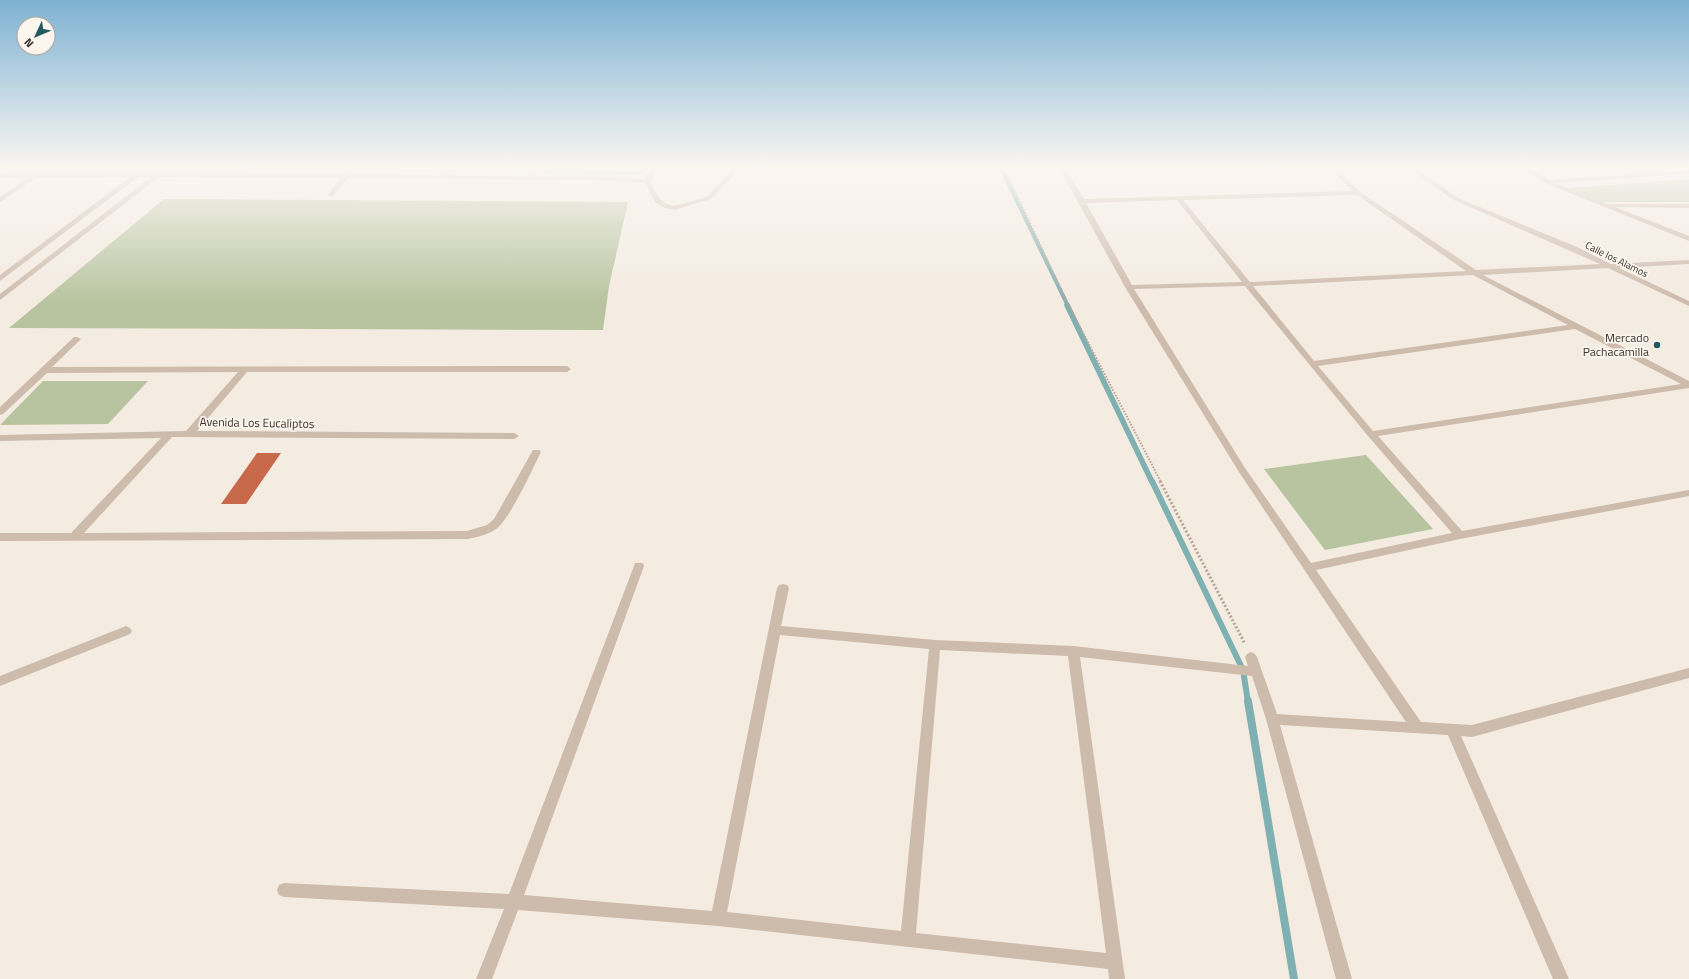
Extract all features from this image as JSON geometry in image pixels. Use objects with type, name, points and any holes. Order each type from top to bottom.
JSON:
[{"type":"street","points":[[0,278],[88,212]]},
{"type":"street","points":[[0,298],[111,212]]},
{"type":"street","points":[[1088,212],[1129,287],[1242,470],[1418,728]]},
{"type":"street","points":[[1189,212],[1370,434],[1460,535]]},
{"type":"street","points":[[1385,212],[1476,274],[1689,384]]},
{"type":"street","name":"Calle los Alamos","points":[[1486,212],[1574,249],[1689,304]]},
{"type":"street","points":[[1622,212],[1689,239]]},
{"type":"street","points":[[1129,287],[1247,284],[1476,274],[1689,262]]},
{"type":"street","points":[[1312,364],[1576,326]]},
{"type":"street","points":[[0,412],[77,339]]},
{"type":"street","points":[[189,434],[245,369]]},
{"type":"street","points":[[44,370],[567,369]]},
{"type":"street","points":[[1370,434],[1689,384]]},
{"type":"street","name":"Avenida Los Eucaliptos","points":[[0,438],[189,434],[514,436]]},
{"type":"street","points":[[74,537],[169,435]]},
{"type":"street","points":[[0,537],[467,534],[482,531],[495,525],[502,515],[536,452]]},
{"type":"street","points":[[1309,567],[1460,535],[1689,493]]},
{"type":"street","points":[[484,979],[639,566]]},
{"type":"street","points":[[718,918],[783,588]]},
{"type":"street","points":[[775,630],[935,645],[1074,651],[1256,672]]},
{"type":"street","points":[[0,681],[126,631]]},
{"type":"street","points":[[908,939],[935,645]]},
{"type":"street","points":[[1074,651],[1116,979]]},
{"type":"street","points":[[1252,657],[1272,719],[1344,979]]},
{"type":"street","points":[[1272,719],[1472,731],[1689,673]]},
{"type":"street","points":[[1452,730],[1561,979]]},
{"type":"street","points":[[284,890],[514,902],[718,918],[1115,962]]},
{"type":"path","points":[[1025,212],[1068,304],[1252,657]]},
{"type":"green space","points":[[149,212],[626,212],[609,286],[603,330],[9,328]]},
{"type":"green space","points":[[43,381],[148,381],[108,424],[0,425]]},
{"type":"green space","points":[[1366,455],[1433,529],[1325,550],[1264,469]]},
{"type":"building","points":[[257,453],[281,453],[246,504],[221,504]]},
{"type":"waterway","points":[[1022,212],[1068,306]]},
{"type":"waterway","points":[[1067,305],[1152,482]]},
{"type":"waterway","points":[[1152,481],[1243,670],[1248,702]]},
{"type":"waterway","points":[[1248,701],[1294,979]]},
{"type":"place","name":"Mercado Pachacamilla","points":[[1657,345]]}]
